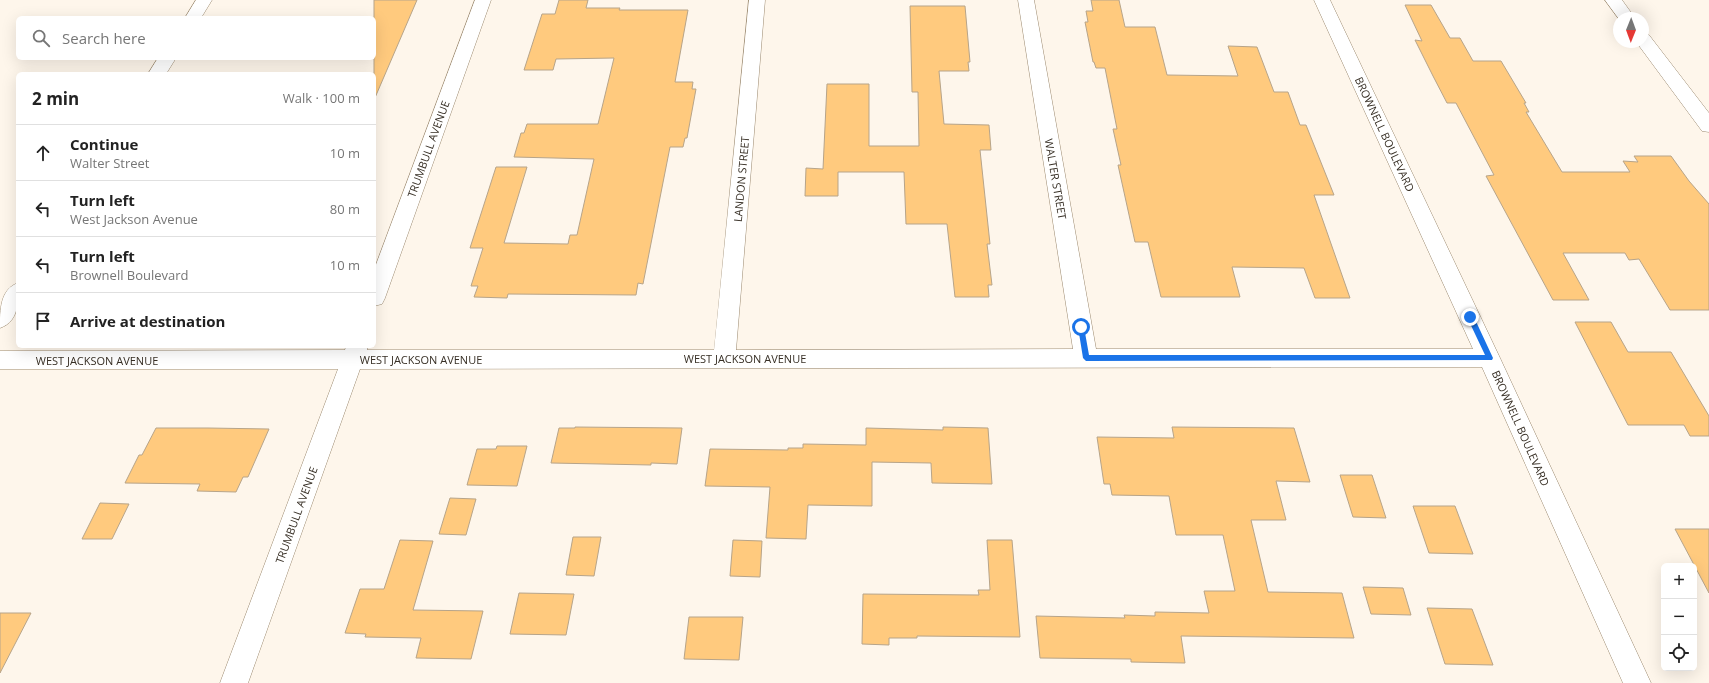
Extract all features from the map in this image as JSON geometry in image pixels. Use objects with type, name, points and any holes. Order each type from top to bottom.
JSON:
[{"type":"street","points":[[194,16],[204,0]]},
{"type":"street","name":"TRUMBULL AVENUE","points":[[376,293],[483,0]]},
{"type":"street","name":"LANDON STREET","points":[[724,358],[757,0]]},
{"type":"street","name":"WALTER STREET","points":[[1026,0],[1086,358]]},
{"type":"street","name":"BROWNELL BOULEVARD","points":[[1322,0],[1489,358],[1637,683]]},
{"type":"street","points":[[1613,0],[1622,12]]},
{"type":"street","points":[[1649,48],[1709,126]]},
{"type":"street","points":[[158,72],[166,60]]},
{"type":"street","points":[[0,319],[16,294]]},
{"type":"street","name":"TRUMBULL AVENUE","points":[[234,683],[355,353]]},
{"type":"street","name":"WEST JACKSON AVENUE","points":[[0,360],[355,353],[724,358],[1489,358]]},
{"type":"building","points":[[374,0],[417,0],[376,95],[376,72],[374,72],[374,60],[376,60],[376,16],[374,16]]},
{"type":"building","points":[[559,0],[588,0],[586,8],[620,8],[619,10],[688,10],[675,82],[693,82],[692,89],[696,89],[687,138],[685,138],[683,147],[670,147],[643,284],[638,283],[636,295],[508,294],[507,298],[474,297],[478,286],[471,286],[483,248],[470,248],[496,167],[527,167],[504,243],[568,244],[570,235],[577,235],[594,159],[514,157],[521,133],[524,133],[527,124],[598,124],[614,58],[556,59],[553,70],[524,70],[542,14],[555,14]]},
{"type":"building","points":[[1091,0],[1119,0],[1125,27],[1155,27],[1167,75],[1238,76],[1228,46],[1257,47],[1274,92],[1288,92],[1300,125],[1306,125],[1334,195],[1314,195],[1350,298],[1315,298],[1304,268],[1232,267],[1240,297],[1161,297],[1148,242],[1135,242],[1118,165],[1121,165],[1113,129],[1117,129],[1105,68],[1096,68],[1093,62],[1085,22],[1088,22],[1086,11],[1093,11]]},
{"type":"building","points":[[1405,5],[1431,5],[1450,38],[1460,38],[1473,61],[1501,61],[1526,103],[1524,103],[1529,112],[1526,112],[1562,172],[1630,172],[1623,161],[1638,162],[1634,156],[1671,156],[1689,181],[1709,204],[1709,310],[1670,310],[1639,259],[1629,260],[1625,253],[1563,253],[1589,300],[1553,300],[1486,176],[1494,175],[1456,103],[1447,103],[1433,76],[1415,40],[1422,41]]},
{"type":"building","points":[[910,6],[965,6],[970,62],[968,62],[969,71],[939,71],[944,124],[989,125],[991,150],[980,150],[990,244],[987,244],[992,285],[988,285],[989,297],[955,297],[947,224],[906,224],[904,172],[838,172],[838,196],[805,196],[806,168],[823,169],[827,84],[869,84],[869,146],[919,146],[918,92],[912,92]]},
{"type":"building","points":[[1575,322],[1611,322],[1628,352],[1671,352],[1709,416],[1709,436],[1690,436],[1684,425],[1628,425]]},
{"type":"building","points":[[943,427],[988,428],[992,484],[932,483],[931,463],[872,462],[872,506],[808,505],[806,539],[766,538],[770,487],[705,486],[710,449],[788,450],[788,448],[803,448],[803,444],[866,445],[866,428],[943,430]]},
{"type":"building","points":[[1172,427],[1294,428],[1310,482],[1276,481],[1286,520],[1251,520],[1268,592],[1342,593],[1354,638],[1181,636],[1185,663],[1131,662],[1131,659],[1040,658],[1036,616],[1125,618],[1124,615],[1155,616],[1155,612],[1209,613],[1204,591],[1235,591],[1223,535],[1176,535],[1169,496],[1112,495],[1110,484],[1104,484],[1097,437],[1174,438]]},
{"type":"building","points":[[156,428],[269,429],[248,477],[243,477],[236,492],[197,491],[200,484],[125,483],[139,455],[142,455]]},
{"type":"building","points":[[559,428],[682,428],[677,464],[651,463],[651,465],[551,463]]},
{"type":"building","points":[[497,446],[527,446],[517,486],[467,485],[477,449],[496,449]]},
{"type":"building","points":[[1340,475],[1372,475],[1386,518],[1353,517]]},
{"type":"building","points":[[450,498],[476,499],[466,535],[439,534]]},
{"type":"building","points":[[100,503],[129,504],[112,539],[82,539]]},
{"type":"building","points":[[1413,506],[1455,506],[1473,554],[1429,553]]},
{"type":"building","points":[[1675,529],[1709,529],[1709,593],[1697,570],[1697,563],[1693,563]]},
{"type":"building","points":[[573,537],[601,537],[594,576],[566,575]]},
{"type":"building","points":[[400,540],[433,541],[413,610],[483,611],[471,659],[416,658],[421,638],[365,637],[366,634],[345,633],[360,589],[384,589]]},
{"type":"building","points":[[733,540],[762,541],[760,577],[730,576]]},
{"type":"building","points":[[987,540],[1012,540],[1020,637],[917,636],[917,638],[889,638],[889,645],[862,644],[863,594],[979,595],[978,590],[990,590]]},
{"type":"building","points":[[1363,587],[1403,588],[1411,615],[1371,614]]},
{"type":"building","points":[[519,593],[574,594],[566,635],[510,634]]},
{"type":"building","points":[[1427,608],[1472,609],[1493,665],[1445,664]]},
{"type":"building","points":[[0,613],[31,613],[0,673]]},
{"type":"building","points":[[689,617],[743,617],[739,660],[684,659]]},
{"type":"route","points":[[1081,327],[1086,358],[1489,358],[1470,317]]}]
